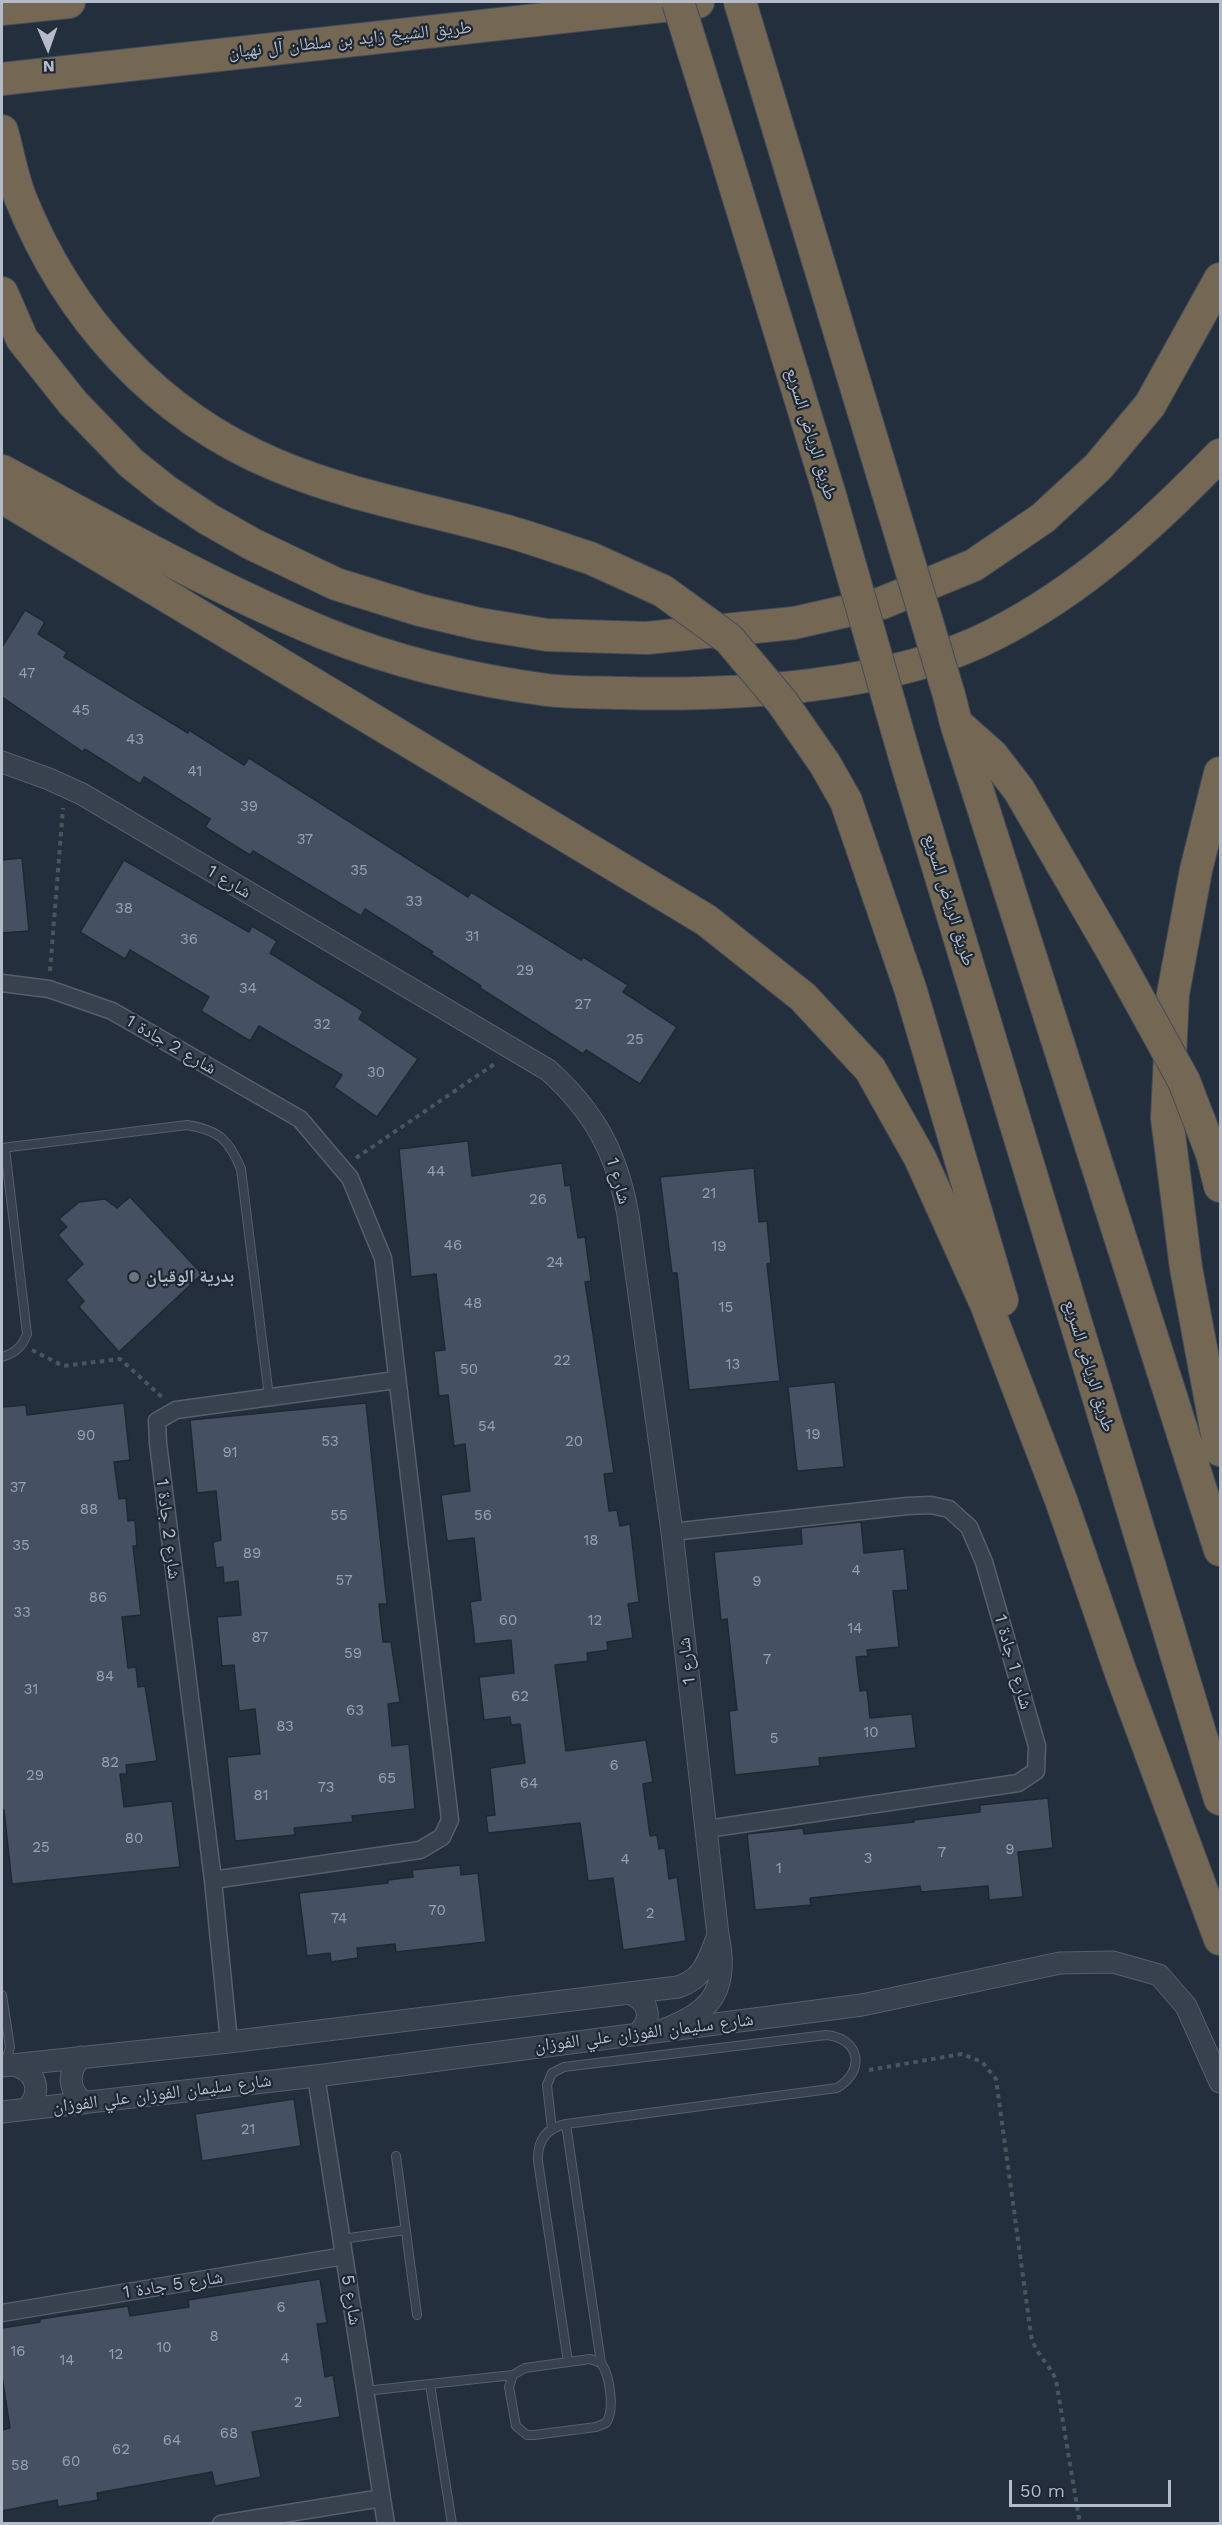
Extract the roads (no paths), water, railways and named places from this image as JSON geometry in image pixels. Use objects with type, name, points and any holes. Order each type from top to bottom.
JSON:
[{"type":"highway","points":[[2,9],[69,2]]},
{"type":"highway","name":"طريق الرياض السريع","points":[[678,2],[829,492],[906,761],[1221,1799]]},
{"type":"highway","name":"طريق الشيخ زايد بن سلطان آل نهيان","points":[[2,79],[698,2]]},
{"type":"highway","points":[[740,2],[953,709],[1221,1550]]},
{"type":"highway","points":[[2,131],[19,195],[38,237],[60,278],[94,328],[146,382],[209,433],[276,465],[354,492],[505,530],[590,558],[663,591],[729,639],[782,702],[825,764],[846,801],[910,988],[1061,1500]]},
{"type":"highway","points":[[2,293],[22,339],[73,404],[131,463],[174,497],[252,544],[336,584],[420,610],[479,624],[547,635],[647,638],[805,621],[882,603],[974,565],[1043,518],[1098,467],[1150,405],[1221,279]]},
{"type":"highway","points":[[2,471],[226,590],[328,635],[437,670],[549,690],[668,694],[797,687],[868,675],[915,666],[994,635],[1080,584],[1163,513],[1221,455]]},
{"type":"highway","points":[[2,497],[706,920],[803,997],[870,1069],[920,1158],[986,1304],[1061,1500],[1121,1673],[1221,1939]]},
{"type":"highway","points":[[953,709],[1019,790],[1114,954],[1184,1081],[1212,1154],[1221,1186]]},
{"type":"highway","points":[[1221,773],[1196,870],[1173,994],[1167,1118],[1186,1268],[1221,1450]]},
{"type":"highway","points":[[1196,870],[1221,811]]},
{"type":"highway","points":[[1186,1268],[1221,1377]]},
{"type":"street","name":"شارع 1","points":[[2,762],[82,794],[548,1070],[579,1101],[605,1140],[616,1164],[628,1215],[672,1532],[718,1935],[723,1960],[719,1985],[706,2006],[687,2022],[660,2031]]},
{"type":"street","name":"شارع 2 جادة 1","points":[[2,983],[49,989],[112,1011],[300,1119],[350,1178],[383,1258],[450,1820],[442,1838],[420,1850],[213,1880]]},
{"type":"street","points":[[269,1397],[396,1380]]},
{"type":"street","name":"شارع 2 جادة 1","points":[[229,2042],[213,1880],[157,1421],[176,1410],[269,1397]]},
{"type":"street","name":"شارع 1 جادة 1","points":[[672,1532],[907,1506],[931,1505],[950,1509],[969,1527],[984,1563],[1037,1746],[1036,1771],[1018,1783],[706,1828]]},
{"type":"street","name":"شارع 1","points":[[631,1994],[692,1983],[702,1973],[718,1935]]},
{"type":"street","name":"شارع سليمان الفوزان علي الفوزان","points":[[2,2112],[316,2076],[862,2005],[1060,1963],[1113,1962],[1159,1975],[1186,2006],[1221,2082]]},
{"type":"street","points":[[7,2065],[229,2042],[631,1994],[643,2002],[648,2016],[646,2023],[637,2034]]},
{"type":"street","points":[[81,2057],[75,2063],[70,2080],[77,2097],[84,2103]]},
{"type":"street","points":[[7,2065],[23,2067],[34,2079],[36,2095],[27,2109]]},
{"type":"street","name":"شارع 5","points":[[316,2076],[386,2523]]},
{"type":"street","name":"شارع 5 جادة 1","points":[[2,2313],[344,2256]]},
{"type":"street","points":[[221,2523],[382,2498]]},
{"type":"lane","points":[[2,1357],[14,1353],[23,1345],[27,1334],[3,1148],[187,1125],[204,1127],[222,1136],[233,1150],[241,1168],[269,1397]]},
{"type":"lane","points":[[2,1995],[10,2047],[7,2065]]},
{"type":"lane","points":[[552,2128],[547,2085],[552,2073],[564,2067],[826,2035],[838,2036],[854,2051],[856,2062],[854,2073],[847,2082],[837,2088],[566,2124],[552,2128],[540,2142],[538,2161],[568,2362]]},
{"type":"lane","points":[[513,2375],[509,2388],[513,2420],[521,2431],[534,2435],[596,2427],[606,2423],[610,2412],[606,2374],[601,2363],[566,2124]]},
{"type":"lane","points":[[396,2156],[417,2315]]},
{"type":"lane","points":[[342,2239],[406,2230]]},
{"type":"lane","points":[[366,2391],[513,2375],[525,2368],[590,2359],[601,2363]]},
{"type":"lane","points":[[430,2385],[452,2523]]},
{"type":"place","name":"بدرية الوقيان","points":[[134,1277]]}]
